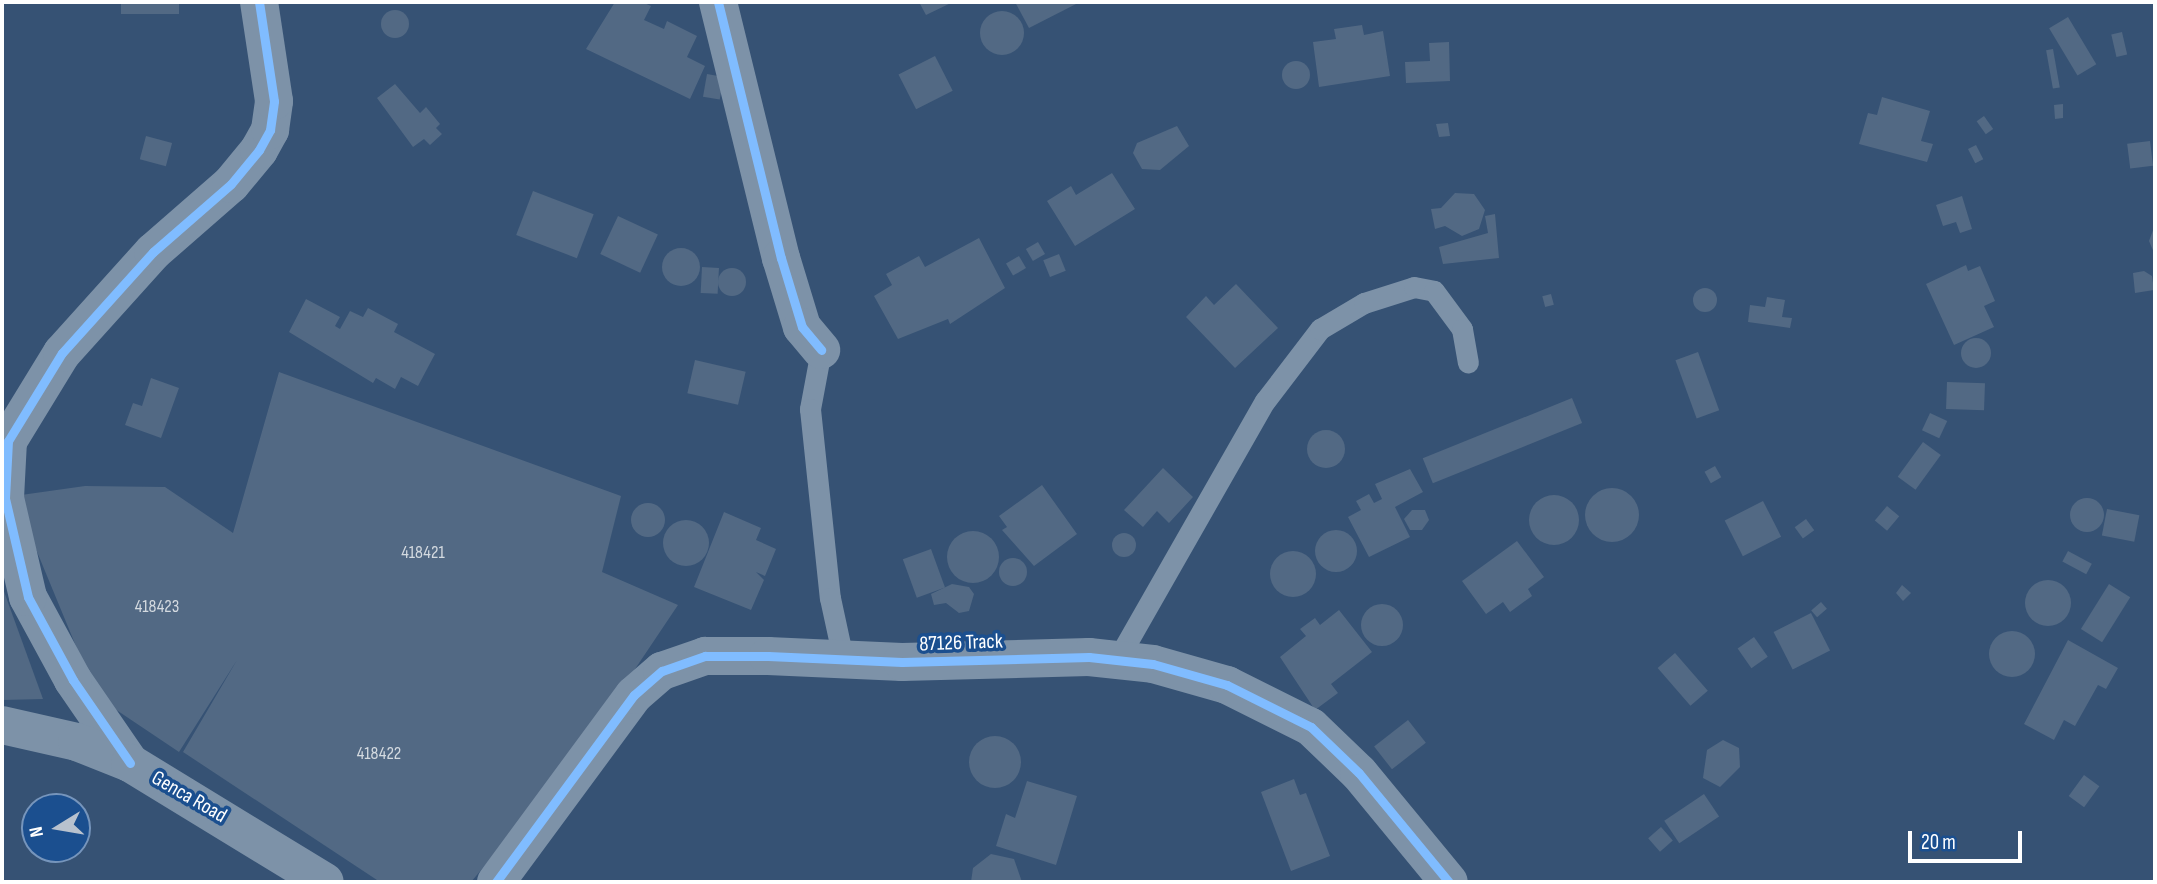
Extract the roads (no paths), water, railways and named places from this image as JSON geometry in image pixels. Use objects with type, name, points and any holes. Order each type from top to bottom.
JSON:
[{"type":"street","points":[[130,763],[73,680],[29,597],[5,498],[8,441],[62,353],[153,252],[231,184],[259,150],[270,130],[274,101],[259,2]]},
{"type":"street","points":[[718,2],[781,258],[802,327],[821,350]]},
{"type":"street","name":"87126 Track","points":[[496,882],[634,695],[662,671],[705,656],[1117,660],[1153,664],[1227,685],[1311,727],[1359,772],[1449,882]]},
{"type":"street","name":"Genca Road","points":[[2,725],[77,742],[130,763],[325,882]]},
{"type":"lane","points":[[1117,660],[1265,401],[1320,329],[1364,303],[1414,287],[1434,290],[1462,329],[1468,362]]},
{"type":"lane","points":[[821,350],[810,409],[830,598],[844,658]]}]
